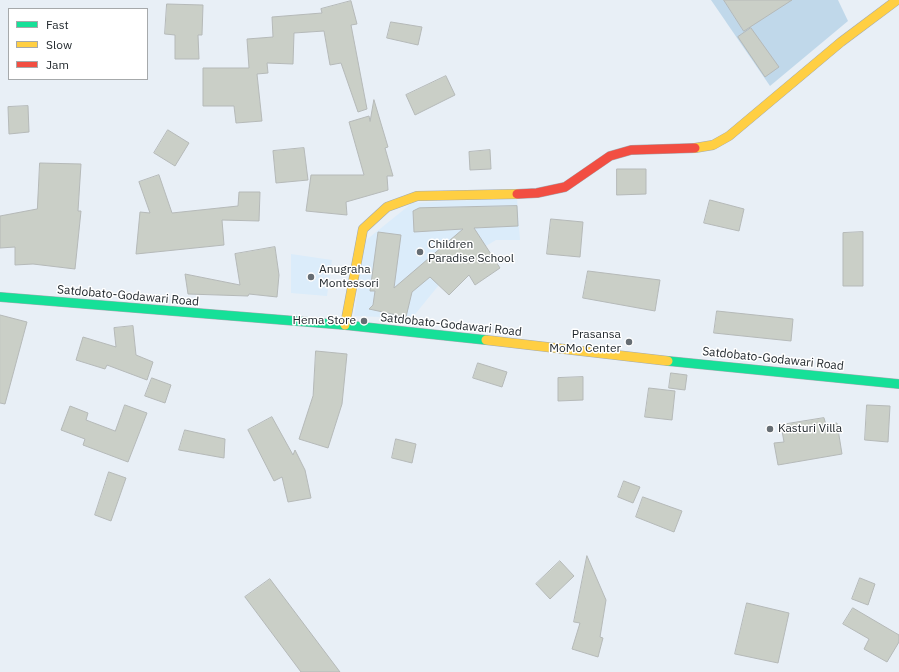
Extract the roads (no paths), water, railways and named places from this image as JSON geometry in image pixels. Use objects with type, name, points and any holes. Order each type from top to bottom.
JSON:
[{"type":"street","points":[[345,325],[363,228],[387,207],[416,196],[537,193],[564,187],[610,156],[631,150],[698,148],[713,145],[729,136],[841,42],[897,0]]},
{"type":"street","name":"Satdobato-Godawari Road","points":[[0,297],[345,325],[737,368],[899,384]]},
{"type":"place","name":"Children Paradise School","points":[[420,252]]},
{"type":"place","name":"Anugraha Montessori","points":[[311,277]]},
{"type":"place","name":"Hema Store","points":[[364,321]]},
{"type":"place","name":"Prasansa MoMo Center","points":[[629,342]]},
{"type":"place","name":"Kasturi Villa","points":[[770,429]]}]
